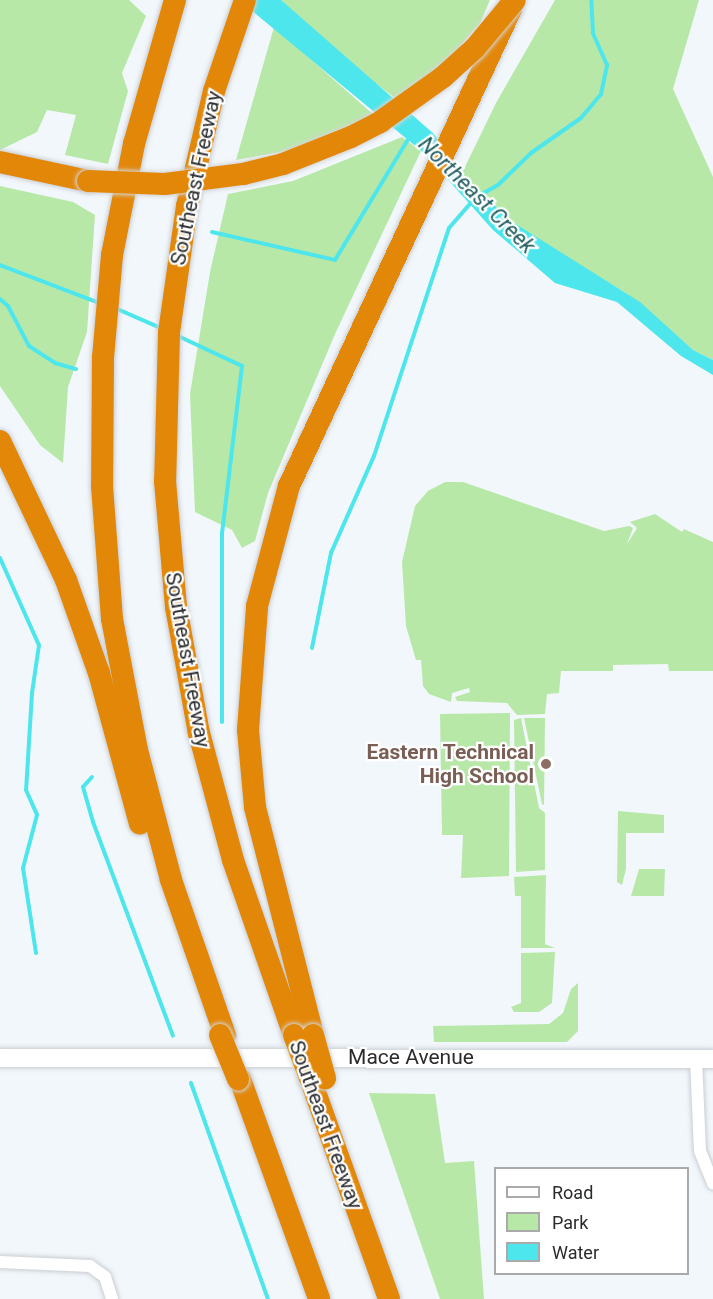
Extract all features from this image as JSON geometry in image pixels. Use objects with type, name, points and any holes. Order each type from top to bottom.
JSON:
[{"type":"highway","name":"Southeast Freeway","points":[[244,0],[198,155],[174,281],[166,385],[165,481],[176,607],[214,795],[303,1035]]},
{"type":"highway","points":[[389,1299],[369,1245],[303,1035],[262,843],[248,730],[251,656],[265,566],[289,486],[317,419],[515,0]]},
{"type":"highway","points":[[0,162],[88,181],[165,184],[243,174],[283,164],[351,137],[389,116],[443,77],[475,48],[515,0]]},
{"type":"highway","points":[[172,6],[134,144],[112,255],[103,357],[100,428],[105,541],[122,685],[171,880],[222,1035]]},
{"type":"highway","points":[[0,441],[66,580],[99,673],[159,883],[251,1109],[319,1299]]},
{"type":"main road","name":"Mace Avenue","points":[[0,1058],[705,1059]]},
{"type":"street","points":[[705,1059],[700,1151],[713,1183]]},
{"type":"street","points":[[0,1262],[80,1263],[95,1268],[105,1278],[112,1299]]},
{"type":"green space","points":[[0,0],[129,0],[146,16],[122,73],[128,91],[108,164],[65,155],[76,115],[47,110],[37,132],[0,150]]},
{"type":"green space","points":[[281,0],[490,0],[480,23],[438,71],[396,99],[333,50]]},
{"type":"green space","points":[[555,0],[699,0],[673,89],[713,177],[713,360],[693,350],[626,293],[529,236],[461,175],[496,103]]},
{"type":"green space","points":[[274,27],[374,115],[286,151],[236,160]]},
{"type":"green space","points":[[402,137],[421,151],[335,334],[268,493],[255,541],[242,548],[232,530],[195,512],[190,394],[210,272],[228,194],[293,181]]},
{"type":"green space","points":[[0,186],[73,202],[95,215],[87,332],[68,387],[63,463],[40,445],[0,386]]},
{"type":"green space","points":[[445,482],[463,482],[604,531],[629,526],[633,528],[627,544],[637,528],[630,522],[655,514],[682,532],[684,529],[713,542],[713,671],[669,671],[668,664],[613,665],[613,671],[561,671],[559,693],[547,694],[545,714],[517,715],[507,703],[457,701],[455,697],[470,692],[469,688],[452,693],[451,702],[429,694],[423,686],[421,660],[416,660],[406,626],[402,562],[415,506],[428,491]]},
{"type":"green space","points":[[510,713],[509,876],[461,878],[463,835],[442,835],[440,714]]},
{"type":"green space","points":[[521,718],[539,808],[545,813],[545,870],[516,872],[514,720]]},
{"type":"green space","points":[[524,718],[545,718],[544,805],[542,804]]},
{"type":"green space","points":[[618,811],[664,815],[664,833],[626,833],[626,869],[622,885],[617,882]]},
{"type":"green space","points":[[639,869],[665,869],[664,896],[631,896]]},
{"type":"green space","points":[[546,875],[545,944],[555,948],[521,948],[521,896],[515,896],[514,877]]},
{"type":"green space","points":[[555,952],[552,1003],[539,1012],[514,1012],[511,1007],[521,1003],[521,953]]},
{"type":"green space","points":[[578,983],[578,1031],[567,1042],[434,1042],[433,1026],[549,1024],[563,1013],[571,989]]},
{"type":"green space","points":[[369,1093],[435,1094],[445,1163],[474,1161],[484,1299],[440,1299]]},
{"type":"water","name":"Northeast Creek","points":[[239,0],[281,0],[434,134],[458,171],[511,221],[640,302],[693,350],[713,360],[713,375],[681,356],[617,302],[555,283],[493,230],[425,154]]},
{"type":"waterway","points":[[480,195],[498,185],[531,153],[581,118],[601,94],[607,65],[593,33],[591,0]]},
{"type":"waterway","points":[[212,232],[335,260],[409,138]]},
{"type":"waterway","points":[[312,648],[331,553],[374,456],[449,228],[472,202]]},
{"type":"waterway","points":[[0,265],[99,303]]},
{"type":"waterway","points":[[0,299],[8,306],[29,346],[55,363],[76,369]]},
{"type":"waterway","points":[[115,308],[163,329]]},
{"type":"waterway","points":[[178,336],[242,366],[222,533],[222,722]]},
{"type":"waterway","points":[[0,558],[39,645],[32,693],[26,790],[37,815],[23,868],[36,953]]},
{"type":"waterway","points":[[92,777],[83,787],[93,822],[173,1036]]},
{"type":"waterway","points":[[191,1083],[268,1299]]},
{"type":"place","name":"Eastern Technical High School","points":[[546,764]]}]
